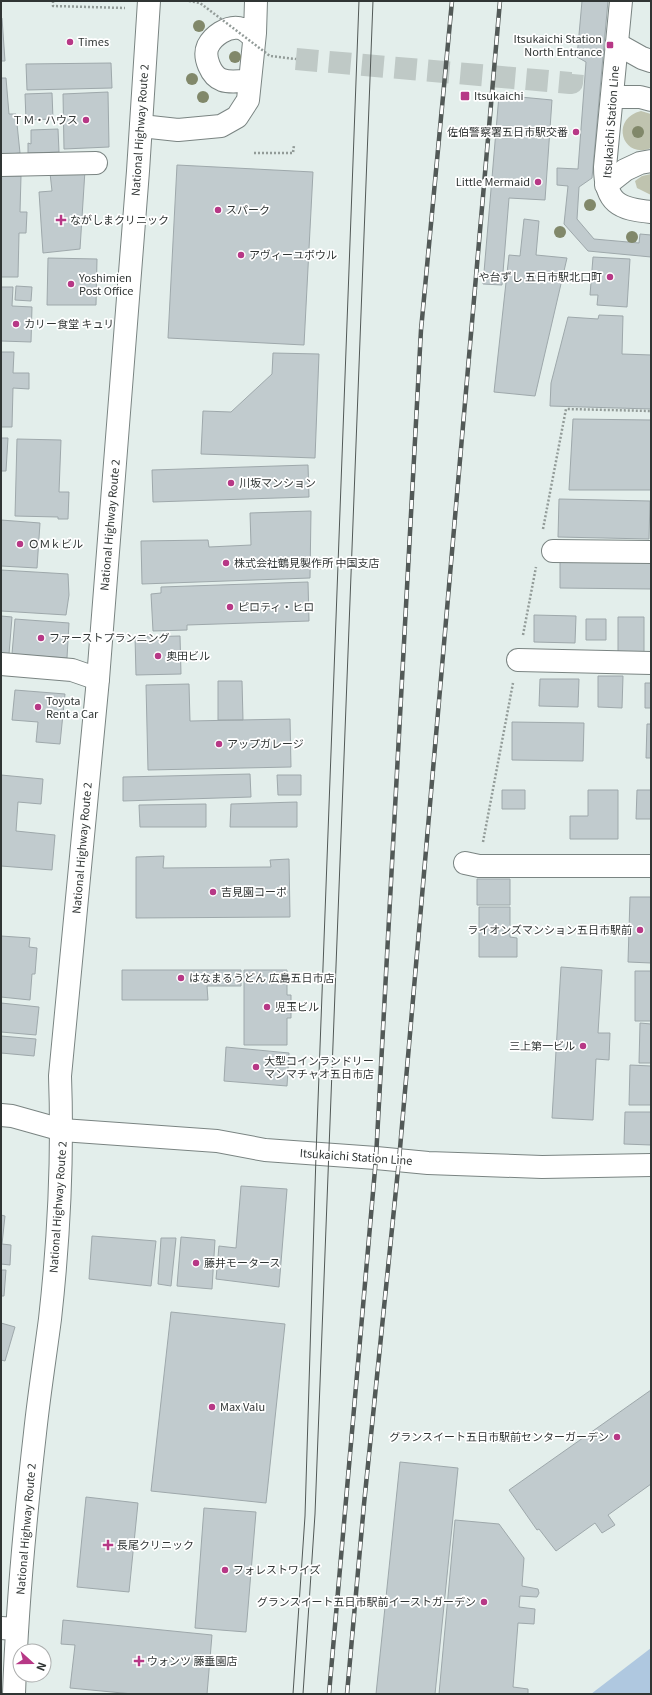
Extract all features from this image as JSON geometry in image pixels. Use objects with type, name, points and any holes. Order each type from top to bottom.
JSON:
[{"type":"main road","name":"National Highway Route 2","points":[[14,1694],[9,1628],[50,1318],[61,1186],[62,1130],[60,1076],[98,679],[141,126],[149,1]]},
{"type":"main road","points":[[141,126],[178,130],[221,126],[237,117],[248,100],[256,1]]},
{"type":"main road","name":"Itsukaichi Station Line","points":[[621,1],[605,167],[606,185],[610,196],[618,204],[632,210],[651,212]]},
{"type":"main road","points":[[250,80],[237,82],[222,80],[211,72],[207,59],[208,46],[215,37],[224,30],[238,28],[248,32],[254,38]]},
{"type":"main road","points":[[617,44],[642,58],[651,61]]},
{"type":"main road","points":[[612,97],[651,100]]},
{"type":"main road","points":[[606,185],[624,170],[640,163],[651,161]]},
{"type":"main road","points":[[1,165],[96,163]]},
{"type":"main road","points":[[547,542],[651,552]]},
{"type":"main road","points":[[518,660],[651,663]]},
{"type":"main road","points":[[1,664],[72,670],[98,679]]},
{"type":"main road","points":[[1,678],[72,683],[98,679]]},
{"type":"main road","points":[[472,864],[651,866]]},
{"type":"main road","name":"Itsukaichi Station Line","points":[[1,1115],[12,1116],[62,1130],[217,1141],[265,1150],[428,1163],[542,1167],[651,1165]]},
{"type":"path","points":[[53,1],[53,6],[117,7]]},
{"type":"path","points":[[188,1],[200,3],[270,56],[296,59]]},
{"type":"path","points":[[254,153],[293,153],[294,145]]},
{"type":"path","points":[[547,542],[566,409],[651,411]]},
{"type":"path","points":[[472,864],[518,660],[536,566]]},
{"type":"green space","points":[[641,111],[651,114],[651,148],[641,150],[633,148],[627,144],[623,129],[625,122],[631,115]]},
{"type":"green space","points":[[651,174],[651,195],[637,188],[635,181],[642,176]]},
{"type":"water","points":[[651,1648],[651,1694],[591,1694]]},
{"type":"building","points":[[582,1],[608,1],[592,178],[579,187],[577,219],[594,239],[639,243],[640,234],[651,235],[651,257],[588,251],[564,224],[568,186],[557,185],[557,168],[578,169],[586,62],[577,57]]},
{"type":"building","points":[[2,18],[5,61],[1,61]]},
{"type":"building","points":[[111,63],[112,88],[27,90],[26,64]]},
{"type":"building","points":[[1,78],[6,78],[9,114],[16,114],[20,153],[1,155]]},
{"type":"building","name":"ＴＭ・ハウス","points":[[108,92],[109,147],[64,149],[63,94]]},
{"type":"building","points":[[52,93],[53,119],[26,120],[25,94]]},
{"type":"building","name":"Itsukaichi","points":[[499,95],[552,100],[545,200],[509,198],[502,285],[483,284]]},
{"type":"building","points":[[58,129],[59,152],[28,153],[28,143],[31,144],[31,130]]},
{"type":"building","name":"アヴィーユボウル","points":[[177,165],[313,172],[304,345],[168,338]]},
{"type":"building","name":"ながしまクリニック","points":[[85,170],[80,249],[43,253],[39,192],[52,191],[50,173]]},
{"type":"building","points":[[1,176],[21,176],[20,212],[27,212],[26,233],[19,233],[18,277],[1,277]]},
{"type":"building","points":[[524,219],[539,221],[536,255],[567,258],[535,396],[494,392],[509,255],[520,256]]},
{"type":"building","name":"や台ずし 五日市駅北口町","points":[[593,257],[630,259],[627,307],[597,305],[598,295],[590,295]]},
{"type":"building","points":[[48,258],[97,259],[96,305],[47,305]]},
{"type":"building","points":[[16,286],[32,287],[31,301],[15,300]]},
{"type":"building","name":"カリー食堂 キュリ","points":[[1,287],[13,287],[12,306],[32,307],[31,342],[1,341]]},
{"type":"building","points":[[599,315],[623,316],[622,354],[651,355],[651,409],[550,406],[551,383],[568,317],[598,319]]},
{"type":"building","points":[[1,352],[14,352],[13,373],[29,373],[29,389],[13,388],[12,427],[1,427]]},
{"type":"building","points":[[273,353],[319,354],[315,458],[201,454],[203,411],[231,412],[272,374]]},
{"type":"building","points":[[573,419],[651,420],[651,490],[569,490]]},
{"type":"building","points":[[1,438],[8,438],[6,471],[1,471]]},
{"type":"building","points":[[17,439],[61,440],[59,492],[69,492],[68,519],[58,519],[58,517],[15,516]]},
{"type":"building","name":"川坂マンション","points":[[308,465],[309,497],[153,502],[152,470]]},
{"type":"building","points":[[559,499],[650,501],[649,539],[558,537]]},
{"type":"building","name":"株式会社鶴見製作所 中国支店","points":[[311,511],[310,578],[142,584],[141,541],[208,540],[209,547],[251,545],[250,513]]},
{"type":"building","name":"ＯＭｋビル","points":[[1,520],[40,523],[37,568],[1,566]]},
{"type":"building","points":[[560,558],[651,559],[651,589],[560,588]]},
{"type":"building","points":[[1,570],[68,574],[69,595],[66,615],[1,611]]},
{"type":"building","name":"ピロティ・ヒロ","points":[[308,582],[309,621],[187,625],[187,630],[153,631],[151,594],[161,593],[161,587]]},
{"type":"building","points":[[534,615],[576,616],[575,643],[534,642]]},
{"type":"building","points":[[1,616],[12,617],[9,654],[1,653]]},
{"type":"building","points":[[618,617],[644,617],[644,653],[618,653]]},
{"type":"building","name":"ファーストプランニング","points":[[15,619],[69,623],[67,658],[12,654]]},
{"type":"building","points":[[586,619],[606,619],[606,640],[586,640]]},
{"type":"building","name":"奥田ビル","points":[[180,636],[181,674],[136,675],[135,637]]},
{"type":"building","points":[[598,676],[623,676],[622,708],[598,707]]},
{"type":"building","points":[[540,679],[579,679],[578,707],[539,706]]},
{"type":"building","points":[[218,681],[242,681],[243,720],[218,720]]},
{"type":"building","points":[[645,683],[651,683],[651,708],[645,708]]},
{"type":"building","name":"アップガレージ","points":[[189,684],[190,721],[290,719],[291,767],[148,770],[146,685]]},
{"type":"building","name":"Toyota Rent a Car","points":[[15,690],[65,694],[60,744],[36,742],[38,722],[12,720]]},
{"type":"building","points":[[512,722],[584,723],[583,761],[512,760]]},
{"type":"building","points":[[647,724],[651,724],[651,758],[646,758]]},
{"type":"building","points":[[250,774],[251,797],[123,801],[123,777]]},
{"type":"building","points":[[1,775],[43,779],[41,804],[18,802],[16,831],[55,835],[52,870],[1,866]]},
{"type":"building","points":[[277,775],[301,775],[301,795],[278,795]]},
{"type":"building","points":[[502,790],[525,790],[525,809],[502,809]]},
{"type":"building","points":[[588,790],[618,790],[618,839],[570,839],[570,816],[588,816]]},
{"type":"building","points":[[637,790],[651,790],[651,819],[636,819]]},
{"type":"building","points":[[297,802],[297,827],[230,827],[231,804]]},
{"type":"building","points":[[206,804],[206,827],[140,827],[139,805]]},
{"type":"building","name":"吉見園コーポ","points":[[164,856],[163,868],[271,867],[270,860],[289,859],[290,917],[136,918],[136,857]]},
{"type":"building","points":[[477,879],[510,879],[510,905],[477,905]]},
{"type":"building","name":"ライオンズマンション五日市駅前","points":[[630,897],[651,897],[651,963],[628,962]]},
{"type":"building","points":[[479,907],[510,907],[510,937],[517,938],[517,957],[479,957]]},
{"type":"building","points":[[1,936],[30,938],[29,947],[37,948],[35,974],[32,974],[30,1000],[1,997]]},
{"type":"building","name":"三上第一ビル","points":[[561,967],[602,970],[598,1033],[610,1033],[609,1060],[596,1059],[593,1120],[552,1118]]},
{"type":"building","name":"はなまるうどん 広島五日市店","points":[[122,970],[241,970],[241,986],[207,986],[208,1000],[122,1000]]},
{"type":"building","name":"児玉ビル","points":[[244,970],[287,970],[287,995],[291,995],[291,1018],[287,1018],[287,1045],[244,1045]]},
{"type":"building","points":[[635,971],[651,971],[651,1021],[635,1021]]},
{"type":"building","points":[[1,1003],[39,1007],[36,1035],[1,1032]]},
{"type":"building","points":[[640,1023],[651,1024],[651,1063],[639,1063]]},
{"type":"building","points":[[1,1036],[36,1039],[34,1056],[1,1053]]},
{"type":"building","name":"大型コインランドリー マンマチャオ五日市店","points":[[226,1047],[289,1053],[287,1086],[224,1081]]},
{"type":"building","points":[[630,1065],[651,1066],[651,1105],[629,1105]]},
{"type":"building","points":[[625,1112],[651,1112],[651,1145],[624,1144]]},
{"type":"building","points":[[241,1186],[287,1189],[279,1287],[216,1279],[219,1246],[236,1248]]},
{"type":"building","points":[[1,1215],[5,1216],[2,1244],[11,1245],[10,1265],[1,1264]]},
{"type":"building","points":[[92,1236],[156,1241],[151,1286],[89,1279]]},
{"type":"building","name":"藤井モータース","points":[[181,1237],[215,1240],[212,1289],[177,1286]]},
{"type":"building","points":[[161,1238],[176,1238],[171,1286],[158,1284]]},
{"type":"building","points":[[1,1270],[6,1270],[4,1296],[1,1296]]},
{"type":"building","points":[[171,1312],[285,1324],[266,1503],[151,1491]]},
{"type":"building","points":[[1,1323],[15,1327],[5,1361],[1,1360]]},
{"type":"building","name":"グランスイート五日市駅前センターガーデン","points":[[651,1390],[651,1484],[608,1515],[615,1525],[602,1533],[595,1523],[556,1551],[539,1529],[537,1530],[509,1490]]},
{"type":"building","points":[[400,1462],[458,1468],[435,1694],[376,1694]]},
{"type":"building","name":"長尾クリニック","points":[[86,1497],[138,1503],[129,1592],[77,1587]]},
{"type":"building","name":"フォレストワイズ","points":[[204,1508],[256,1512],[246,1632],[195,1628]]},
{"type":"building","name":"グランスイート五日市駅前イーストガーデン","points":[[455,1520],[499,1524],[524,1558],[522,1586],[538,1589],[539,1593],[537,1597],[520,1596],[519,1607],[535,1609],[534,1624],[518,1623],[513,1687],[528,1689],[528,1694],[439,1694]]},
{"type":"building","points":[[63,1620],[212,1635],[207,1694],[133,1694],[70,1688],[75,1645],[61,1644]]},
{"type":"tunnel","points":[[296,59],[570,83],[572,83],[573,72]]},
{"type":"tram line","points":[[293,1694],[305,1516],[316,1155],[359,1]]},
{"type":"tram line","points":[[303,1694],[315,1514],[373,1]]},
{"type":"railway","points":[[329,1694],[376,1158],[421,330],[452,1]]},
{"type":"railway","points":[[347,1694],[364,1504],[399,1160],[500,1]]},
{"type":"place","name":"Times","points":[[70,42]]},
{"type":"place","name":"Itsukaichi Station North Entrance","points":[[610,45]]},
{"type":"place","name":"Itsukaichi","points":[[465,96]]},
{"type":"place","name":"ＴＭ・ハウス","points":[[86,120]]},
{"type":"place","name":"佐伯警察署五日市駅交番","points":[[576,132]]},
{"type":"place","name":"Little Mermaid","points":[[538,182]]},
{"type":"place","name":"スパーク","points":[[218,210]]},
{"type":"place","name":"ながしまクリニック","points":[[61,220]]},
{"type":"place","name":"アヴィーユボウル","points":[[241,255]]},
{"type":"place","name":"や台ずし 五日市駅北口町","points":[[610,277]]},
{"type":"place","name":"Yoshimien Post Office","points":[[71,284]]},
{"type":"place","name":"カリー食堂 キュリ","points":[[16,324]]},
{"type":"place","name":"川坂マンション","points":[[231,483]]},
{"type":"place","name":"ＯＭｋビル","points":[[20,544]]},
{"type":"place","name":"株式会社鶴見製作所 中国支店","points":[[226,563]]},
{"type":"place","name":"ピロティ・ヒロ","points":[[230,607]]},
{"type":"place","name":"ファーストプランニング","points":[[41,638]]},
{"type":"place","name":"奥田ビル","points":[[158,656]]},
{"type":"place","name":"Toyota Rent a Car","points":[[38,707]]},
{"type":"place","name":"アップガレージ","points":[[219,744]]},
{"type":"place","name":"吉見園コーポ","points":[[213,892]]},
{"type":"place","name":"ライオンズマンション五日市駅前","points":[[640,930]]},
{"type":"place","name":"はなまるうどん 広島五日市店","points":[[181,978]]},
{"type":"place","name":"児玉ビル","points":[[267,1007]]},
{"type":"place","name":"三上第一ビル","points":[[583,1046]]},
{"type":"place","name":"大型コインランドリー マンマチャオ五日市店","points":[[256,1067]]},
{"type":"place","name":"藤井モータース","points":[[196,1263]]},
{"type":"place","name":"Max Valu","points":[[212,1407]]},
{"type":"place","name":"グランスイート五日市駅前センターガーデン","points":[[617,1437]]},
{"type":"place","name":"長尾クリニック","points":[[108,1545]]},
{"type":"place","name":"フォレストワイズ","points":[[225,1570]]},
{"type":"place","name":"グランスイート五日市駅前イーストガーデン","points":[[484,1602]]},
{"type":"place","name":"ウォンツ 藤垂園店","points":[[139,1661]]}]
